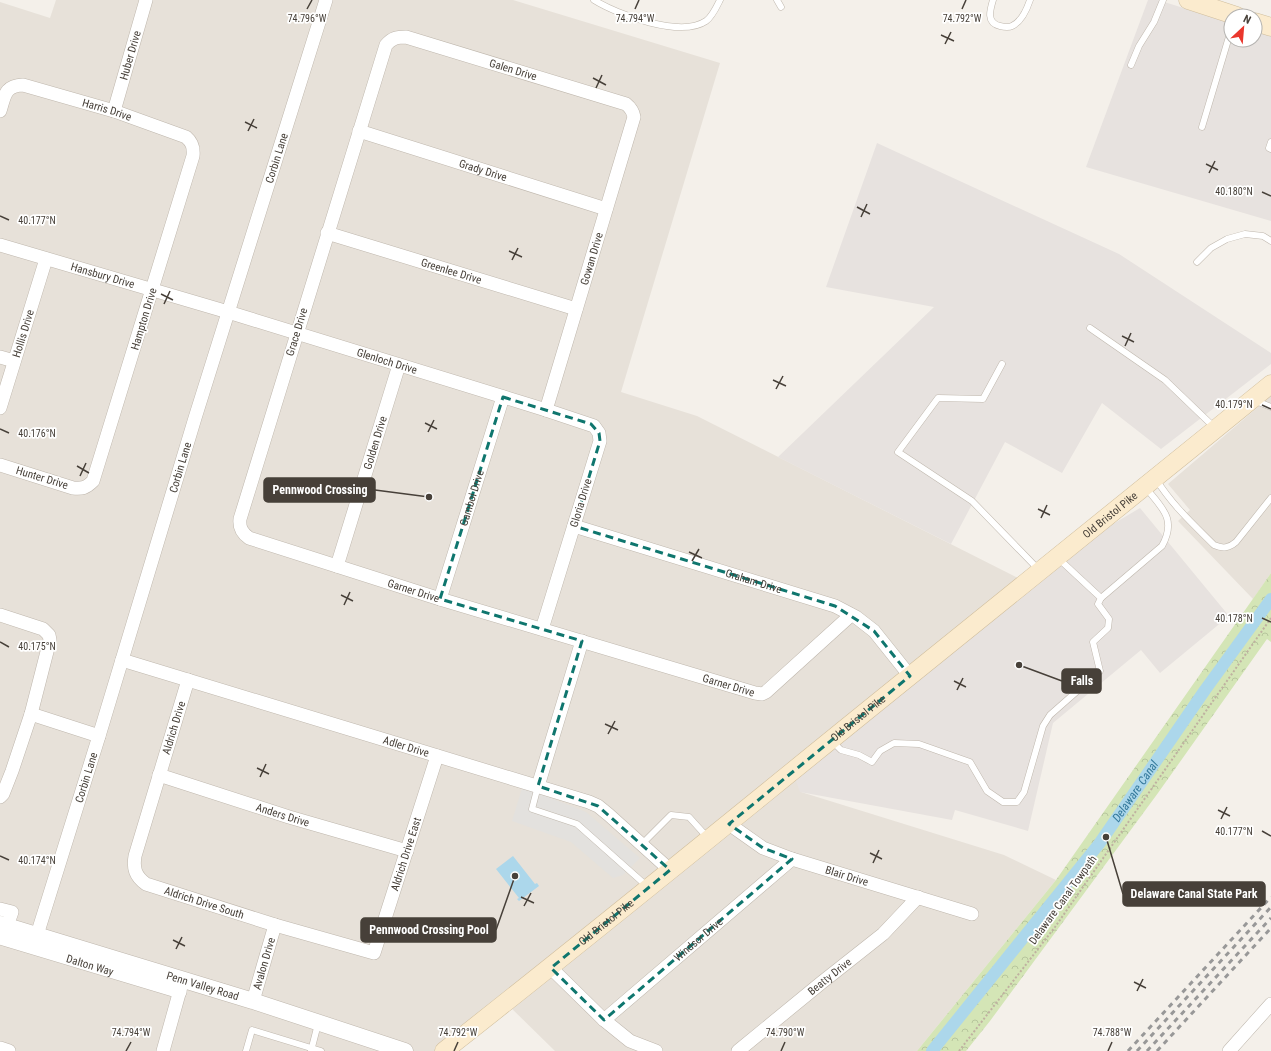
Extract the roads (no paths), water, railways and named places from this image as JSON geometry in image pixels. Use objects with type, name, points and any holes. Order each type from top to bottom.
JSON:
[{"type":"main road","points":[[1188,0],[1223,12]]},
{"type":"main road","name":"Old Bristol Pike","points":[[444,1051],[551,968],[1271,384]]},
{"type":"street","name":"Huber Drive","points":[[114,111],[146,0]]},
{"type":"street","name":"Corbin Lane","points":[[37,935],[228,312],[326,0]]},
{"type":"street","name":"Galen Drive","points":[[394,38],[406,37],[626,104],[630,108]]},
{"type":"street","name":"Grace Drive","points":[[337,566],[249,538],[244,534],[239,525],[296,334],[386,46],[394,38]]},
{"type":"street","name":"Harris Drive","points":[[0,111],[5,94],[9,88],[23,85],[114,111],[186,136],[193,145]]},
{"type":"street","name":"Gowan Drive","points":[[546,410],[634,117],[630,108]]},
{"type":"street","name":"Grady Drive","points":[[359,131],[606,209]]},
{"type":"street","name":"Hampton Drive","points":[[85,488],[95,478],[193,156],[193,145]]},
{"type":"street","name":"Greenlee Drive","points":[[328,233],[576,309]]},
{"type":"street","name":"Hansbury Drive","points":[[0,245],[228,312]]},
{"type":"street","name":"Hollis Drive","points":[[0,408],[46,259]]},
{"type":"street","name":"Glenloch Drive","points":[[228,312],[546,410]]},
{"type":"street","points":[[0,357],[14,361]]},
{"type":"street","name":"Golden Drive","points":[[337,566],[399,365]]},
{"type":"street","name":"Gambol Drive","points":[[440,599],[503,397]]},
{"type":"street","name":"Gloria Drive","points":[[542,630],[600,441],[597,428],[591,424],[546,410]]},
{"type":"street","name":"Hunter Drive","points":[[0,465],[73,488],[85,488]]},
{"type":"street","name":"Graham Drive","points":[[574,526],[835,606],[874,631],[910,676]]},
{"type":"street","name":"Garner Drive","points":[[337,566],[542,630],[762,694],[851,615]]},
{"type":"street","points":[[0,615],[43,629],[47,632],[50,640],[31,714],[12,771],[0,798]]},
{"type":"street","points":[[538,786],[582,641]]},
{"type":"street","name":"Adler Drive","points":[[122,660],[590,802],[598,806],[670,870]]},
{"type":"street","name":"Aldrich Drive","points":[[159,775],[188,680]]},
{"type":"street","points":[[31,714],[99,736]]},
{"type":"street","name":"Aldrich Drive East","points":[[374,953],[438,756]]},
{"type":"street","name":"Anders Drive","points":[[159,775],[282,814],[407,851]]},
{"type":"street","name":"Aldrich Drive South","points":[[159,775],[135,856],[134,865],[137,876],[146,884],[275,925],[374,953]]},
{"type":"street","name":"Blair Drive","points":[[729,824],[763,848],[792,859],[972,914]]},
{"type":"street","name":"Windsor Drive","points":[[604,1020],[792,859]]},
{"type":"street","name":"Beatty Drive","points":[[738,1051],[820,983],[883,934],[918,897]]},
{"type":"street","points":[[0,909],[12,912],[2,930]]},
{"type":"street","name":"Avalon Drive","points":[[253,1001],[275,925]]},
{"type":"street","name":"Penn Valley Road","points":[[2,930],[37,935],[182,986],[253,1001],[405,1051]]},
{"type":"street","name":"Dalton Way","points":[[2,930],[182,986]]},
{"type":"street","points":[[551,968],[604,1020],[630,1041],[656,1051]]},
{"type":"street","points":[[163,1051],[182,986]]},
{"type":"street","points":[[1229,1051],[1271,1004]]},
{"type":"street","points":[[0,1048],[9,1051]]},
{"type":"lane","points":[[594,0],[612,10],[634,18],[663,26],[682,28],[694,26],[707,20],[720,0]]},
{"type":"lane","points":[[777,0],[781,7]]},
{"type":"lane","points":[[993,0],[990,14],[991,21],[995,25],[1005,28],[1013,26],[1020,18],[1030,0]]},
{"type":"lane","points":[[1131,65],[1139,46],[1154,22],[1163,0]]},
{"type":"lane","points":[[1202,127],[1226,48]]},
{"type":"lane","points":[[1271,142],[1269,148],[1271,149]]},
{"type":"lane","points":[[1197,262],[1211,248],[1227,239],[1245,234],[1263,236],[1271,241]]},
{"type":"lane","points":[[1090,328],[1165,380],[1216,429]]},
{"type":"lane","points":[[1002,364],[983,400],[938,398],[898,452],[972,500],[1041,571]]},
{"type":"lane","points":[[1252,400],[1271,407]]},
{"type":"lane","points":[[1150,482],[1166,494],[1177,508],[1214,545],[1220,547],[1231,546],[1236,542],[1271,498]]},
{"type":"lane","points":[[831,740],[841,750],[859,755],[872,762],[880,751],[894,743],[919,744],[970,762],[987,791],[1003,802],[1017,802],[1024,792],[1043,726],[1050,715],[1100,671],[1093,642],[1108,628],[1109,619],[1098,604],[1101,598],[1162,546],[1167,536],[1169,523],[1150,482]]},
{"type":"lane","points":[[1058,558],[1101,598]]},
{"type":"lane","points":[[538,786],[532,809],[577,824],[648,888]]},
{"type":"lane","points":[[641,845],[671,815],[689,817],[709,839]]},
{"type":"lane","points":[[311,1050],[319,1023]]},
{"type":"lane","points":[[246,1051],[252,1030],[311,1050],[321,1051]]},
{"type":"water","points":[[513,856],[535,884],[537,883],[539,886],[519,901],[517,899],[519,898],[496,869]]},
{"type":"waterway","name":"Delaware Canal","points":[[932,1051],[1099,844],[1205,690],[1271,599]]},
{"type":"railway","points":[[1128,1051],[1271,897]]},
{"type":"railway","points":[[1137,1051],[1271,907]]},
{"type":"railway","points":[[1147,1051],[1271,918]]},
{"type":"railway","points":[[1157,1051],[1271,928]]},
{"type":"place","name":"Pennwood Crossing","points":[[429,497]]},
{"type":"place","name":"Falls","points":[[1019,665]]},
{"type":"place","name":"Delaware Canal State Park","points":[[1106,837]]},
{"type":"place","name":"Pennwood Crossing Pool","points":[[515,876]]}]
